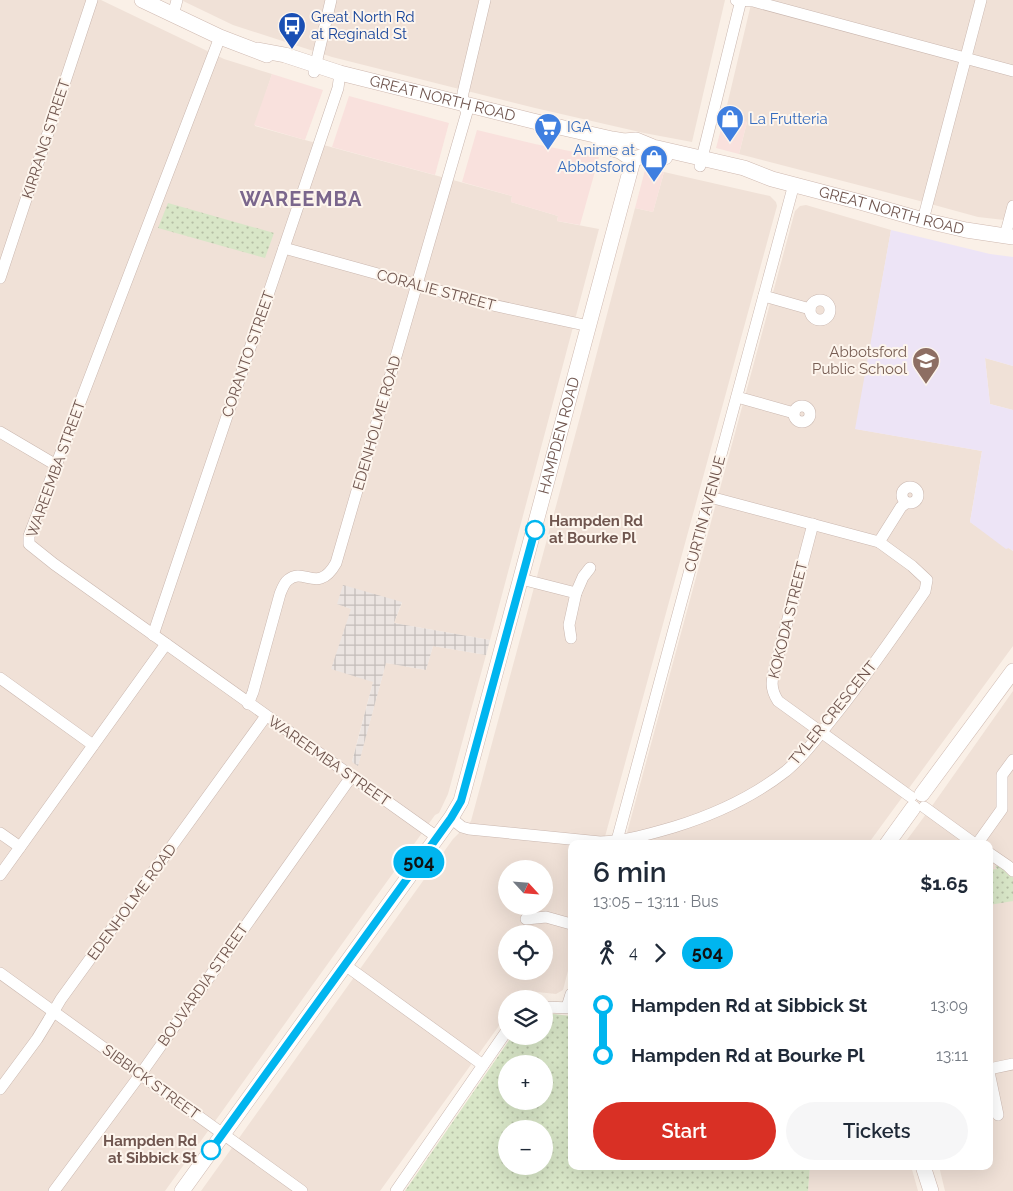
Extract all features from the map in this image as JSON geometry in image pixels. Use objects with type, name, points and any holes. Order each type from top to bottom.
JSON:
[{"type":"main road","name":"GREAT NORTH ROAD","points":[[142,0],[220,37],[258,50],[285,55],[314,68],[340,76],[465,108],[612,139],[633,151],[653,148],[701,162],[744,168],[772,179],[922,220],[1009,237]]},
{"type":"main road","name":"HAMPDEN ROAD","points":[[182,1191],[451,818],[461,801],[632,164],[633,151]]},
{"type":"main road","points":[[890,840],[1013,671]]},
{"type":"main road","points":[[925,1170],[930,1191]]},
{"type":"street","name":"KIRRANG STREET","points":[[0,278],[92,0]]},
{"type":"street","points":[[173,15],[177,0]]},
{"type":"street","points":[[314,68],[331,0]]},
{"type":"street","name":"EDENHOLME ROAD","points":[[248,704],[280,594],[287,580],[298,576],[314,579],[324,578],[332,571],[336,563],[417,285],[465,108],[463,93],[485,0]]},
{"type":"street","points":[[701,162],[739,0],[752,0],[1013,71]]},
{"type":"street","points":[[922,220],[981,0]]},
{"type":"street","name":"WAREEMBA STREET","points":[[220,37],[29,536],[29,544],[248,704],[437,837]]},
{"type":"street","name":"CORANTO STREET","points":[[153,634],[338,88],[340,76]]},
{"type":"street","name":"CURTIN AVENUE","points":[[617,840],[794,184]]},
{"type":"street","points":[[1009,237],[1013,206]]},
{"type":"street","name":"CORALIE STREET","points":[[284,248],[479,302],[589,326]]},
{"type":"street","points":[[764,296],[810,308]]},
{"type":"street","points":[[737,397],[794,413]]},
{"type":"street","points":[[0,432],[56,465]]},
{"type":"street","name":"TYLER CRESCENT","points":[[628,840],[705,817],[754,792],[784,772],[806,751],[852,694],[925,591],[927,580],[919,571],[879,542],[710,496]]},
{"type":"street","points":[[879,542],[901,507],[906,503]]},
{"type":"street","name":"KOKODA STREET","points":[[813,524],[771,682],[773,693],[778,701],[971,840]]},
{"type":"street","points":[[571,638],[569,625],[576,593],[590,568]]},
{"type":"street","points":[[521,579],[576,593]]},
{"type":"street","points":[[0,875],[166,644]]},
{"type":"street","points":[[0,678],[93,746]]},
{"type":"street","name":"EDENHOLME ROAD","points":[[0,1089],[37,1039],[60,999],[266,716]]},
{"type":"street","points":[[979,840],[1002,809],[1008,785],[1002,775],[1013,760]]},
{"type":"street","name":"BOUVARDIA STREET","points":[[54,1191],[140,1075],[351,777]]},
{"type":"street","name":"TYLER CRESCENT","points":[[451,818],[462,827],[469,829],[580,840]]},
{"type":"street","points":[[0,832],[20,847]]},
{"type":"street","points":[[993,856],[1013,871]]},
{"type":"street","points":[[526,919],[546,917],[568,923]]},
{"type":"street","points":[[345,965],[483,1065]]},
{"type":"street","name":"SIBBICK STREET","points":[[0,972],[302,1191]]},
{"type":"street","points":[[553,1007],[568,1008]]},
{"type":"street","points":[[396,1191],[498,1043]]},
{"type":"street","points":[[993,1069],[1013,1064]]},
{"type":"street","points":[[993,1090],[998,1115]]},
{"type":"shaded area","points":[[0,0],[101,0],[224,59],[272,74],[255,126],[512,196],[511,202],[558,216],[557,221],[599,229],[490,640],[394,623],[402,603],[338,604],[351,609],[373,682],[352,761],[358,765],[386,663],[426,670],[433,646],[486,655],[448,794],[439,813],[435,815],[165,1191],[0,1191]]},
{"type":"shaded area","points":[[181,0],[725,0],[692,142],[535,108],[332,57],[233,25]]},
{"type":"shaded area","points":[[752,0],[1013,0],[1013,221],[978,217],[739,154],[747,122],[724,118]]},
{"type":"shaded area","points":[[272,74],[323,90],[305,140],[254,125]]},
{"type":"shaded area","points":[[349,96],[449,123],[435,175],[332,147]]},
{"type":"shaded area","points":[[724,118],[747,122],[739,154],[716,148]]},
{"type":"shaded area","points":[[477,130],[599,157],[580,225],[557,221],[558,216],[511,202],[512,196],[462,182]]},
{"type":"shaded area","points":[[647,168],[664,172],[653,212],[635,208]]},
{"type":"shaded area","points":[[664,172],[770,196],[777,206],[604,840],[568,840],[568,971],[563,990],[556,994],[553,994],[553,990],[498,990],[498,1027],[380,1191],[201,1191],[453,839],[471,821],[635,208],[653,212]]},
{"type":"shaded area","points":[[806,205],[891,230],[856,429],[982,451],[970,522],[1013,551],[1013,646],[871,840],[625,840],[795,211],[800,206]]},
{"type":"shaded area","name":"Abbotsford Public School","points":[[891,230],[990,254],[1013,257],[1013,366],[985,358],[990,404],[1013,410],[1013,551],[1009,548],[1006,549],[970,522],[982,451],[855,429]]},
{"type":"shaded area","points":[[985,358],[1013,366],[1013,410],[990,404]]},
{"type":"shaded area","points":[[343,585],[402,602],[394,623],[490,640],[486,655],[433,646],[426,670],[386,663],[358,766],[352,762],[373,682],[331,669],[351,609],[337,604]]},
{"type":"shaded area","points":[[1013,691],[1013,1191],[945,1191],[940,1170],[993,1170],[993,840],[907,840]]},
{"type":"shaded area","points":[[810,1170],[912,1170],[918,1191],[808,1191]]},
{"type":"green space","points":[[168,203],[274,233],[265,258],[158,228]]},
{"type":"green space","points":[[1013,863],[1013,901],[993,904],[993,870],[997,869],[995,866]]},
{"type":"green space","points":[[553,1014],[568,1016],[568,1170],[810,1170],[808,1191],[405,1191],[498,1056],[498,1110],[553,1110],[553,1055],[499,1055],[506,1045],[553,1045]]},
{"type":"bus line","name":"504","points":[[211,1150],[451,818],[461,801],[535,530]]},
{"type":"place","name":"Great North Rd at Reginald St","points":[[292,50]]},
{"type":"place","name":"La Frutteria","points":[[730,143]]},
{"type":"place","name":"IGA","points":[[548,151]]},
{"type":"place","name":"Anime at Abbotsford","points":[[654,183]]},
{"type":"place","name":"Abbotsford Public School","points":[[926,385]]},
{"type":"place","name":"Hampden Rd at Bourke Pl","points":[[535,530]]},
{"type":"place","name":"Hampden Rd at Sibbick St","points":[[211,1150]]},
{"type":"district","name":"WAREEMBA","points":[[301,199]]}]
